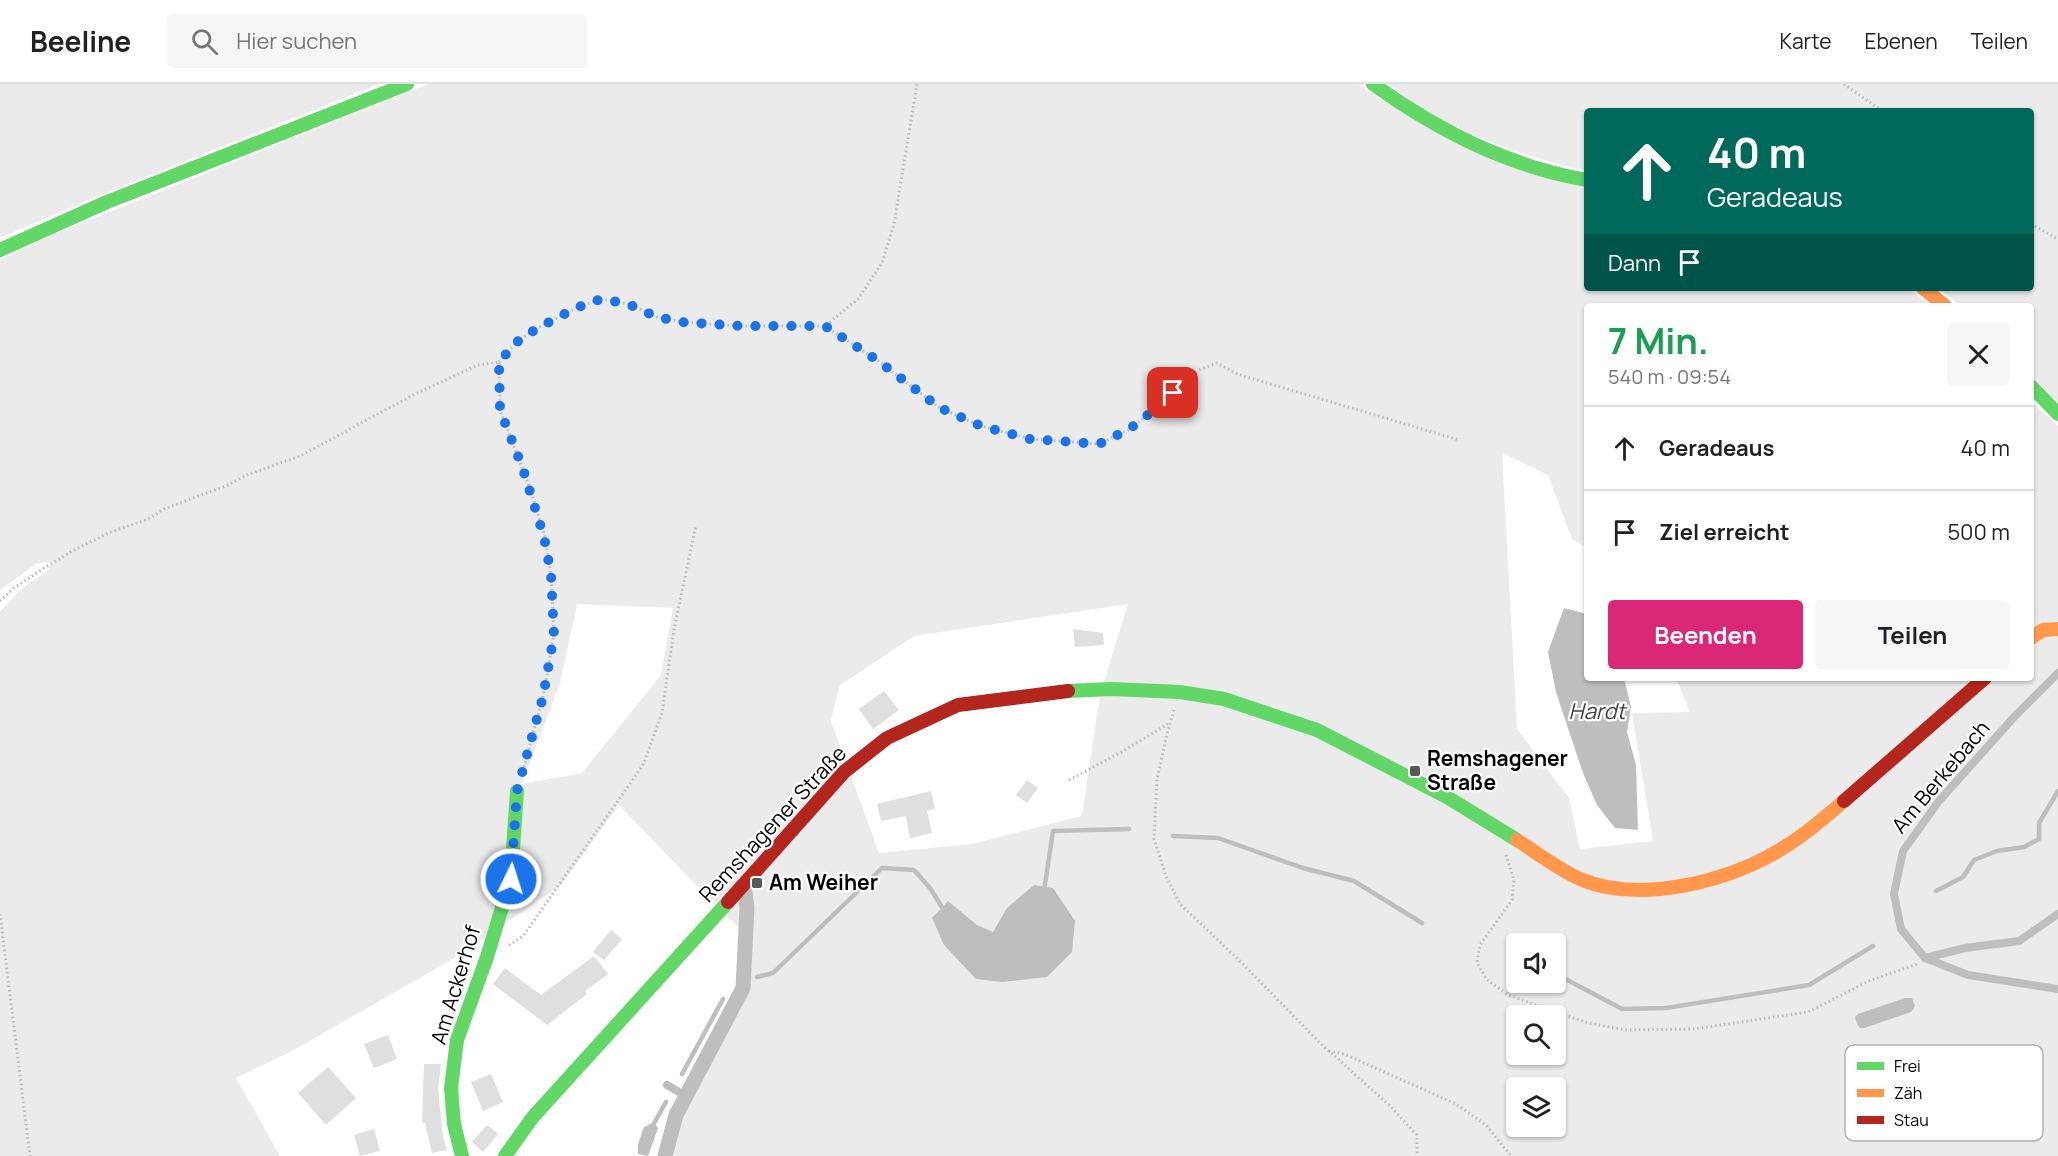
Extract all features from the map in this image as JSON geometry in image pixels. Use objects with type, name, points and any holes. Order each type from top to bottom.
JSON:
[{"type":"street","points":[[0,250],[107,202],[406,84]]},
{"type":"street","points":[[1373,84],[1429,122],[1474,145],[1523,165],[1584,179]]},
{"type":"street","points":[[1927,291],[1941,303]]},
{"type":"street","points":[[2034,389],[2058,414]]},
{"type":"street","points":[[2034,636],[2043,630],[2058,629]]},
{"type":"street","name":"Remshagener Straße","points":[[505,1156],[532,1117],[844,772],[887,738],[958,705],[1051,692],[1111,689],[1180,692],[1224,699],[1317,730],[1447,797],[1578,878],[1622,889],[1664,888],[1740,868],[1769,856],[1816,824],[1934,725],[1982,681]]},
{"type":"street","name":"Am Ackerhof","points":[[462,1156],[454,1124],[451,1088],[457,1040],[488,957],[511,879],[517,791]]},
{"type":"street","points":[[665,1156],[676,1115],[743,988],[747,908],[744,885]]},
{"type":"lane","name":"Am Berkebach","points":[[2058,673],[2015,716],[1939,801],[1903,851],[1894,894],[1901,929],[1925,958],[1968,975],[2058,988]]},
{"type":"lane","points":[[1925,958],[1965,948],[2019,941],[2058,914]]},
{"type":"lane","points":[[667,1085],[686,1096]]},
{"type":"path","points":[[825,326],[858,299],[882,263],[894,224],[917,84]]},
{"type":"path","points":[[1844,84],[1878,108]]},
{"type":"path","points":[[2034,226],[2058,239]]},
{"type":"path","points":[[0,601],[14,588],[76,549],[111,532],[148,519],[164,509],[300,456],[415,394],[478,365],[499,362],[517,342],[536,329],[576,308],[601,299],[628,304],[657,317],[681,322],[740,326],[825,326],[877,360],[940,408],[981,426],[1030,439],[1099,444],[1128,430],[1165,402],[1180,383],[1199,370],[1217,363],[1237,374],[1459,440]]},
{"type":"path","points":[[499,362],[500,410],[530,488],[544,537],[551,574],[554,635],[543,697],[517,791]]},
{"type":"path","points":[[488,957],[523,936],[643,765],[662,712],[674,629],[696,525]]},
{"type":"path","points":[[1180,692],[1157,779],[1154,839],[1166,876],[1180,904],[1329,1051],[1389,1104],[1417,1135],[1417,1156]]},
{"type":"path","points":[[1069,780],[1170,723]]},
{"type":"path","points":[[1505,833],[1504,847],[1514,880],[1512,900],[1480,945],[1477,962],[1486,979],[1508,995],[1588,1023],[1626,1030],[1694,1029],[1808,1012],[1869,981],[1917,964],[1925,958]]},
{"type":"path","points":[[0,914],[30,1156]]},
{"type":"path","points":[[1329,1051],[1344,1054],[1456,1104],[1486,1125],[1511,1156]]},
{"type":"shaded area","points":[[0,84],[379,84],[103,194],[0,238]]},
{"type":"shaded area","points":[[428,84],[1359,84],[1380,100],[1584,189],[1584,291],[1911,291],[1928,303],[1584,303],[1584,546],[1572,539],[1548,475],[1502,453],[1517,729],[1569,798],[1580,849],[1653,841],[1632,713],[1690,712],[1677,681],[2034,681],[2034,404],[2058,426],[2058,1156],[676,1156],[670,1153],[679,1118],[746,990],[750,937],[724,914],[619,805],[561,885],[456,957],[294,1050],[236,1078],[280,1156],[0,1156],[0,612],[18,592],[48,570],[54,562],[37,563],[0,590],[0,260],[47,237]],"holes":[[[577,604],[673,608],[661,675],[582,773],[522,784],[560,683]],[[1128,604],[1100,695],[1082,816],[972,844],[879,853],[831,721],[839,686],[914,636]]]},
{"type":"shaded area","points":[[1389,84],[2058,84],[2058,402],[2034,378],[2034,303],[1957,303],[1942,291],[2034,291],[2034,108],[1584,108],[1584,170],[1545,161],[1485,140],[1422,108]]},
{"type":"water","name":"Hardt","points":[[1564,608],[1584,613],[1584,681],[1625,681],[1631,707],[1627,732],[1636,765],[1638,830],[1615,828],[1597,805],[1583,773],[1556,692],[1548,652]]},
{"type":"water","points":[[1034,885],[1053,888],[1075,921],[1072,952],[1047,977],[1002,982],[976,979],[944,945],[932,918],[948,901],[977,925],[993,932],[1007,908]]},
{"type":"water","points":[[1905,998],[1912,998],[1915,1006],[1911,1012],[1864,1028],[1860,1028],[1857,1024],[1855,1017],[1858,1014]]},
{"type":"water","points":[[654,1122],[658,1128],[648,1156],[638,1154],[638,1144],[644,1127]]},
{"type":"building","points":[[1073,629],[1103,633],[1104,645],[1075,647]]},
{"type":"building","points":[[884,691],[899,710],[873,729],[859,709]]},
{"type":"building","points":[[1027,780],[1038,788],[1027,803],[1016,795]]},
{"type":"building","points":[[931,791],[935,809],[927,811],[932,833],[910,838],[906,816],[881,821],[877,804]]},
{"type":"building","points":[[611,930],[622,939],[604,960],[593,952]]},
{"type":"building","points":[[594,956],[608,974],[585,991],[587,994],[547,1025],[493,984],[505,968],[541,995]]},
{"type":"building","points":[[388,1035],[397,1059],[374,1068],[364,1044]]},
{"type":"building","points":[[424,1064],[441,1064],[438,1089],[443,1137],[447,1150],[432,1153],[425,1123],[422,1123]]},
{"type":"building","points":[[328,1067],[356,1098],[326,1125],[298,1093]]},
{"type":"building","points":[[491,1074],[503,1102],[483,1111],[471,1082]]},
{"type":"building","points":[[487,1125],[498,1134],[483,1152],[472,1142]]},
{"type":"building","points":[[374,1129],[380,1151],[360,1156],[354,1135]]},
{"type":"waterway","points":[[1936,891],[1963,877],[1974,860],[1997,851],[2024,847],[2039,839],[2039,823],[2058,791]]},
{"type":"waterway","points":[[1044,891],[1053,831],[1129,829]]},
{"type":"waterway","points":[[1173,836],[1218,838],[1303,868],[1354,881],[1422,923]]},
{"type":"waterway","points":[[757,977],[773,973],[882,868],[914,870],[930,888],[945,912]]},
{"type":"waterway","points":[[1566,979],[1622,1009],[1666,1008],[1809,985],[1873,946]]},
{"type":"waterway","points":[[682,1074],[723,999]]},
{"type":"waterway","points":[[653,1125],[666,1102]]},
{"type":"traffic: fast","points":[[0,250],[107,202],[407,84]]},
{"type":"traffic: fast","points":[[1373,84],[1423,117],[1475,144],[1529,166],[1584,179]]},
{"type":"traffic: fast","points":[[2034,389],[2058,414]]},
{"type":"traffic: fast","points":[[1068,691],[1111,689],[1180,692],[1224,699],[1317,730],[1447,797],[1517,840]]},
{"type":"traffic: fast","points":[[462,1156],[454,1124],[451,1088],[457,1040],[487,957],[511,878],[517,791]]},
{"type":"traffic: fast","points":[[505,1156],[533,1117],[728,902]]},
{"type":"traffic: slow","points":[[1927,291],[1941,303]]},
{"type":"traffic: slow","points":[[2034,636],[2043,630],[2058,629]]},
{"type":"traffic: slow","points":[[1517,840],[1580,879],[1603,886],[1628,890],[1681,886],[1708,880],[1757,862],[1795,840],[1844,801]]},
{"type":"traffic: jam","points":[[1844,801],[1982,681]]},
{"type":"traffic: jam","points":[[728,902],[844,772],[887,738],[958,705],[1068,691]]},
{"type":"place","name":"Remshagener Straße","points":[[1415,771]]},
{"type":"place","name":"Am Weiher","points":[[757,883]]},
{"type":"route","points":[[511,879],[517,791],[543,697],[554,635],[551,574],[544,537],[530,488],[500,410],[499,362],[517,342],[576,308],[601,299],[628,304],[657,317],[681,322],[740,326],[825,326],[907,381],[940,408],[981,426],[1030,439],[1099,444],[1128,430],[1165,402],[1173,393]]}]
